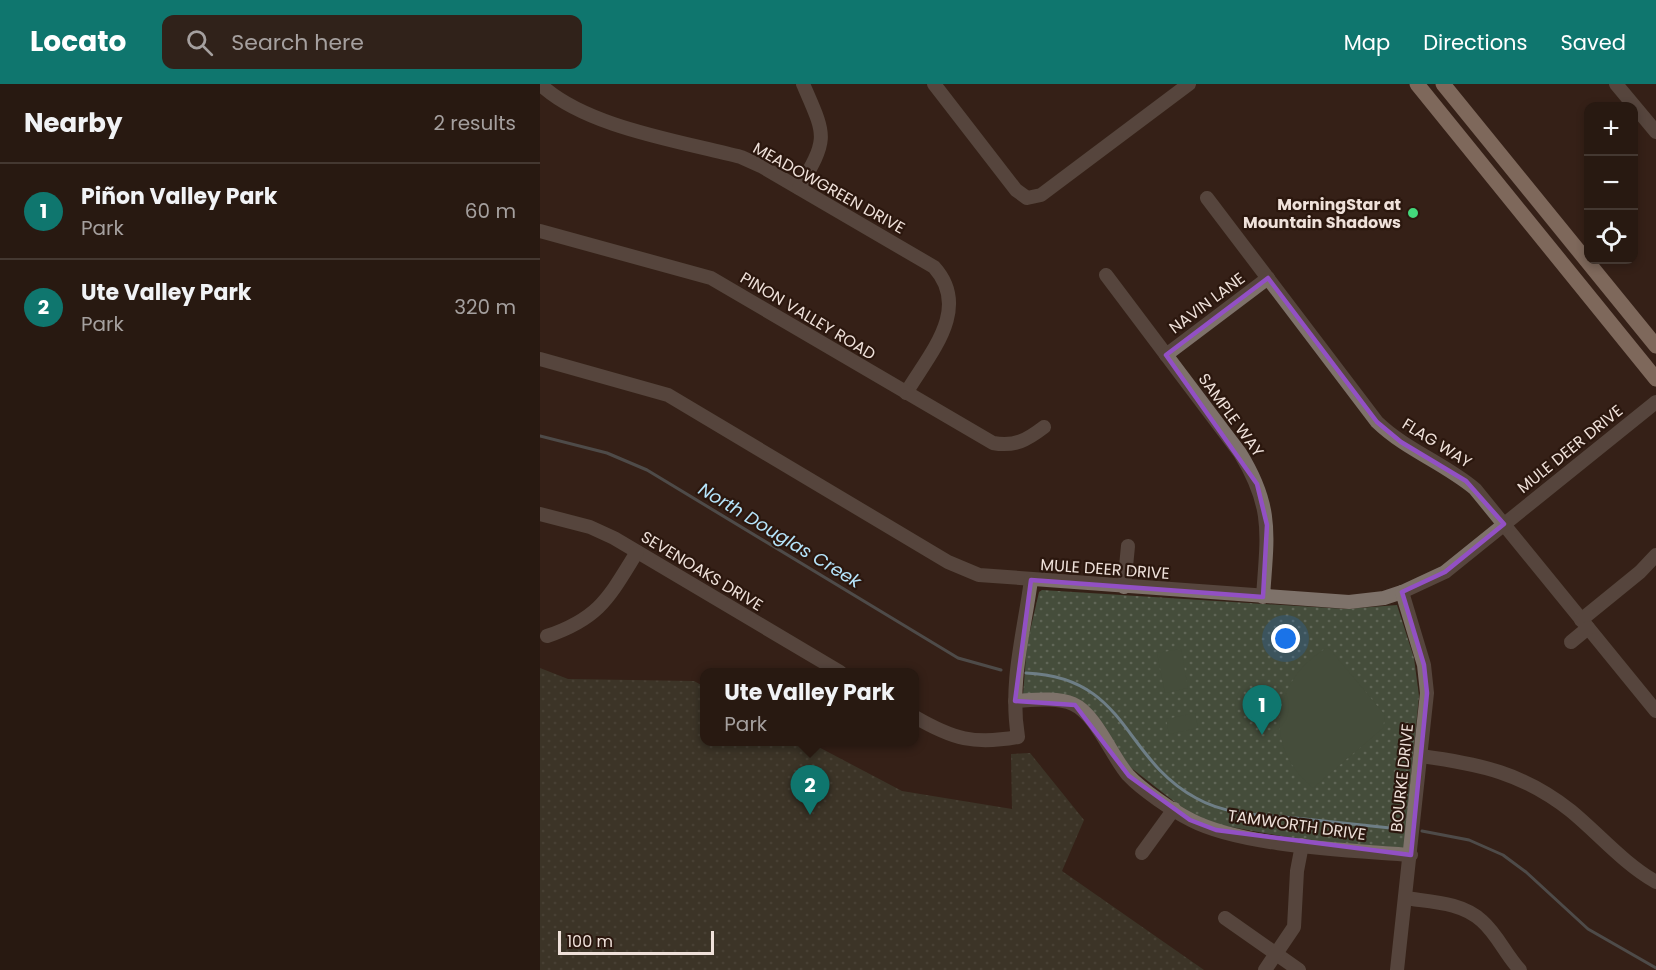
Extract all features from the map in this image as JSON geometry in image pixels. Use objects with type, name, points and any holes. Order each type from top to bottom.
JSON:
[{"type":"main road","points":[[1417,84],[1656,379]]},
{"type":"main road","points":[[1443,84],[1656,346]]},
{"type":"street","name":"MEADOWGREEN DRIVE","points":[[540,84],[563,104],[587,116],[741,157],[799,188],[933,267],[946,283],[950,300],[948,319],[906,393]]},
{"type":"street","points":[[799,188],[816,159],[823,140],[821,124],[803,84]]},
{"type":"street","points":[[934,84],[1016,190],[1027,198],[1041,195],[1189,84]]},
{"type":"street","points":[[1616,84],[1656,132]]},
{"type":"street","name":"FLAG WAY","points":[[1207,198],[1397,448],[1466,481],[1504,524],[1656,711]]},
{"type":"street","name":"PINON VALLEY ROAD","points":[[540,231],[711,278],[993,443],[1017,444],[1029,439],[1044,427]]},
{"type":"street","name":"SAMPLE WAY","points":[[1106,275],[1240,453],[1257,484],[1268,525],[1263,597]]},
{"type":"street","name":"NAVIN LANE","points":[[1167,355],[1268,278]]},
{"type":"street","name":"MULE DEER DRIVE","points":[[540,359],[668,395],[958,568],[989,578],[1348,602],[1384,598],[1445,572],[1656,402]]},
{"type":"street","name":"SEVENOAKS DRIVE","points":[[540,514],[590,527],[637,552],[833,668]]},
{"type":"street","points":[[1124,586],[1128,546]]},
{"type":"street","points":[[548,636],[577,625],[596,611],[610,596],[637,552]]},
{"type":"street","points":[[1571,642],[1585,624],[1656,555]]},
{"type":"street","points":[[919,719],[946,734],[963,739],[982,742],[1018,737],[1015,701],[1016,661],[1031,580]]},
{"type":"street","name":"BOURKE DRIVE","points":[[1397,970],[1426,710],[1426,678],[1402,592]]},
{"type":"street","name":"TAMWORTH DRIVE","points":[[1015,701],[1065,701],[1075,705],[1090,720],[1129,776],[1190,820],[1216,830],[1302,845],[1411,855]]},
{"type":"street","points":[[1421,756],[1482,765],[1516,777],[1572,812],[1625,862],[1656,882]]},
{"type":"street","points":[[1142,854],[1174,809]]},
{"type":"street","points":[[1265,970],[1294,927],[1297,871],[1302,845]]},
{"type":"street","points":[[1405,898],[1448,904],[1474,915],[1483,921],[1520,970]]},
{"type":"street","points":[[1225,918],[1299,970]]},
{"type":"highlighted area","points":[[1268,278],[1377,422],[1401,442],[1466,481],[1504,524],[1445,572],[1402,592],[1424,665],[1427,693],[1411,855],[1216,830],[1190,820],[1129,776],[1075,705],[1015,701],[1031,580],[1263,597],[1267,525],[1257,484],[1166,355]]},
{"type":"green space","points":[[1042,590],[1346,609],[1397,605],[1414,658],[1419,696],[1404,848],[1308,841],[1209,823],[1190,814],[1130,767],[1094,715],[1023,695],[1027,644],[1039,592]]},
{"type":"green space","points":[[1328,647],[1385,715],[1383,728],[1313,788],[1296,771],[1286,753],[1280,733],[1280,714],[1285,695],[1295,677],[1309,661]]},
{"type":"green space","points":[[1181,649],[1188,688],[1165,693],[1157,653]]},
{"type":"green space","points":[[540,668],[568,679],[694,681],[700,684],[700,746],[817,746],[902,791],[1012,809],[1011,754],[1030,753],[1084,820],[1062,871],[1204,970],[540,970]]},
{"type":"green space","points":[[1195,713],[1198,728],[1169,734],[1166,719]]},
{"type":"waterway","name":"North Douglas Creek","points":[[540,436],[607,453],[647,470],[958,658],[1001,670]]},
{"type":"waterway","name":"North Douglas Creek","points":[[1026,673],[1060,678],[1085,689],[1105,704],[1153,762],[1172,781],[1207,804],[1244,813],[1400,829]]},
{"type":"waterway","name":"North Douglas Creek","points":[[1422,831],[1469,840],[1503,855],[1526,872],[1588,929],[1656,968]]},
{"type":"place","name":"MorningStar at Mountain Shadows","points":[[1413,213]]},
{"type":"place","name":"Piñon Valley Park","points":[[1262,735]]},
{"type":"place","name":"Ute Valley Park","points":[[810,815]]}]
